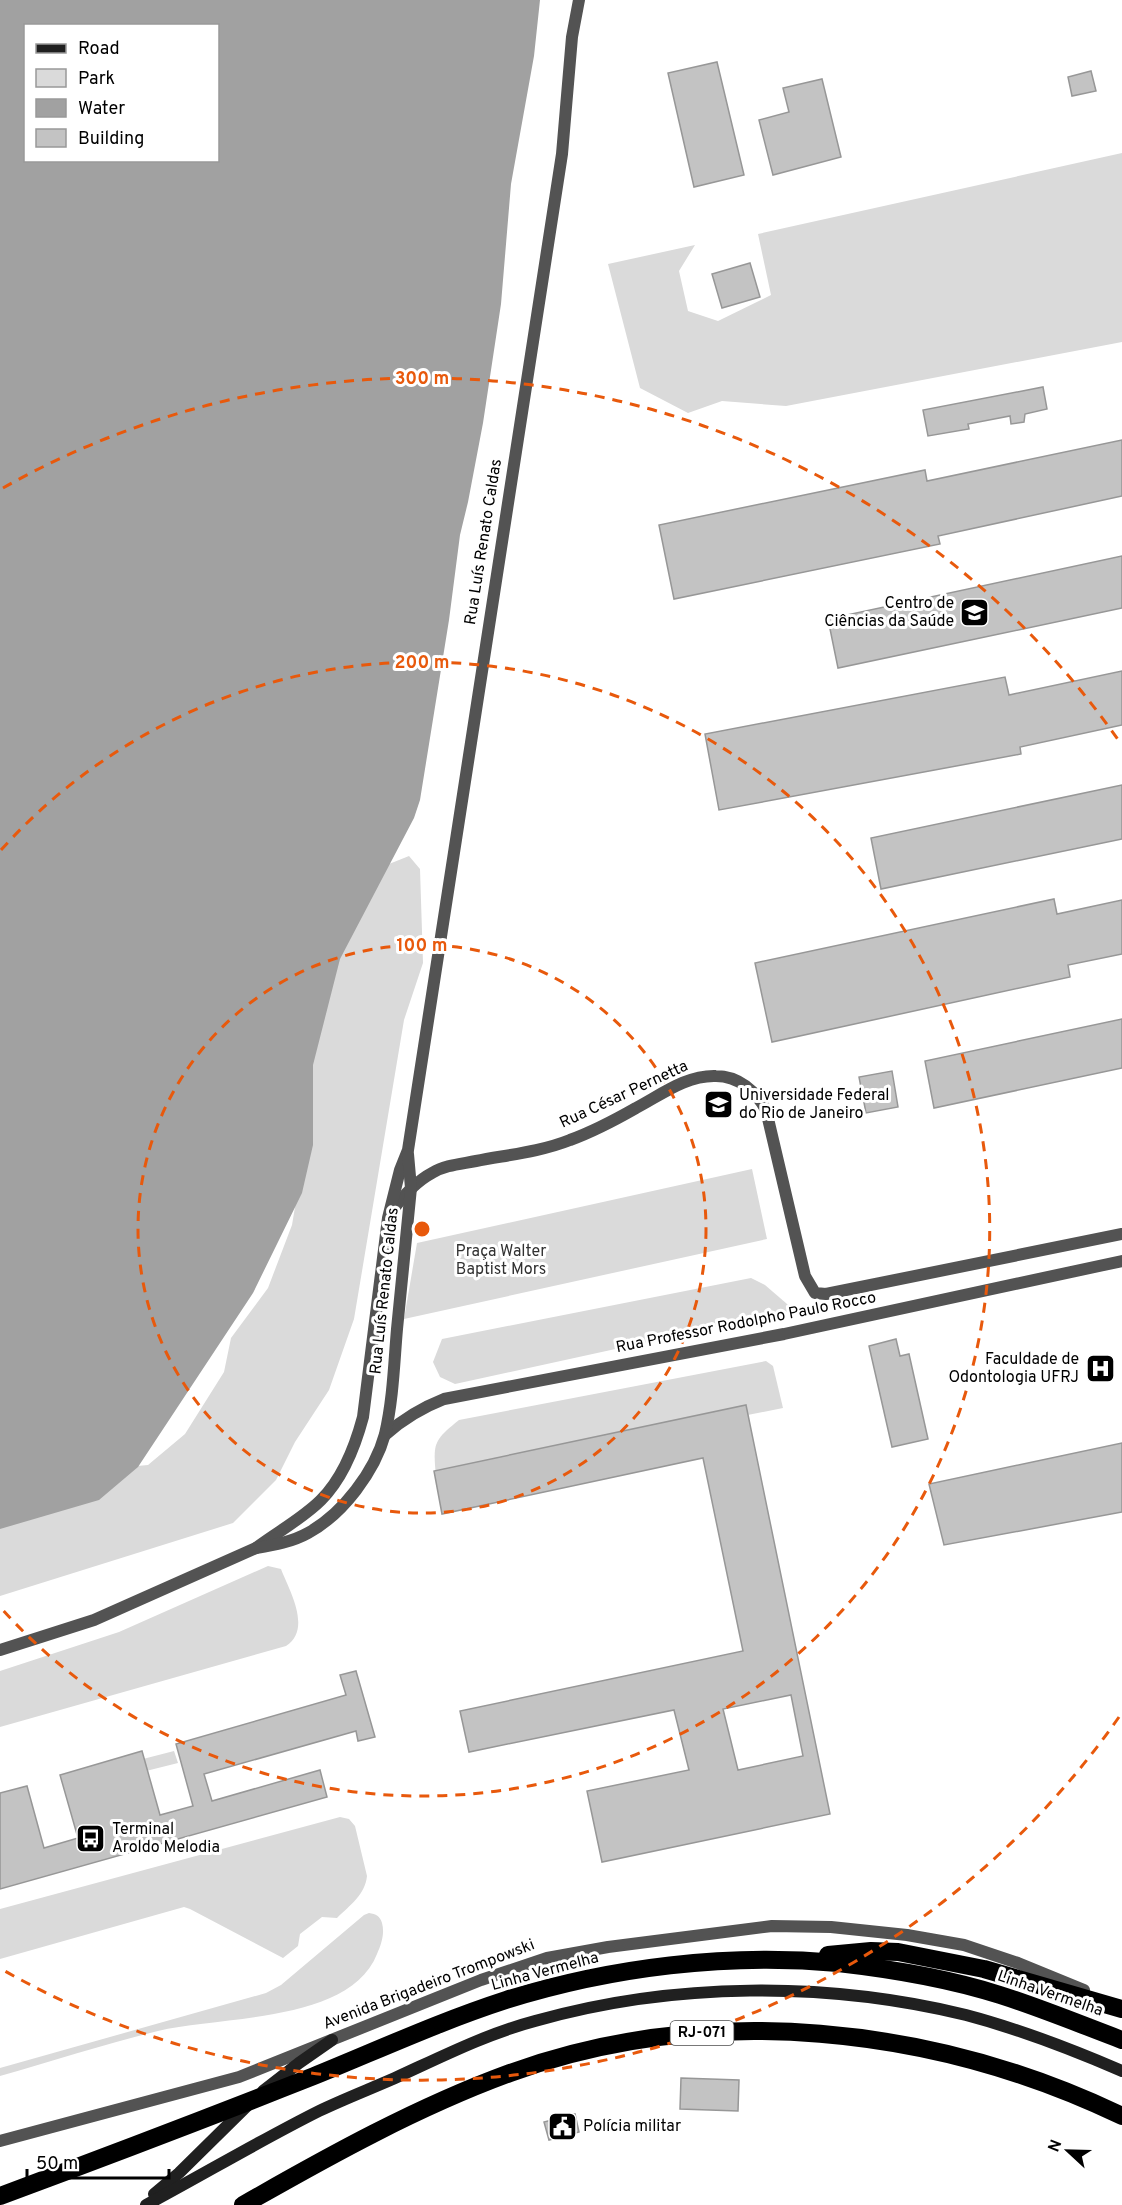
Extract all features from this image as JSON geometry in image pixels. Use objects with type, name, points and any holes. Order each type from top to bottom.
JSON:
[{"type":"highway","points":[[766,1961],[871,1951],[898,1952],[984,1969],[1122,2008]]},
{"type":"highway","name":"Linha Vermelha","points":[[0,2196],[140,2144],[506,2001],[577,1982],[649,1968],[721,1961],[837,1963],[867,1967],[998,1995],[1122,2040]]},
{"type":"highway","name":"RJ-071","points":[[243,2205],[296,2175],[448,2097],[512,2072],[639,2040],[705,2033],[841,2034],[910,2044],[973,2060],[1122,2116]]},
{"type":"highway","points":[[261,2205],[296,2175]]},
{"type":"main road","points":[[146,2205],[320,2110],[450,2052],[533,2021],[630,2000],[686,1994],[781,1991],[875,1998],[966,2016],[1018,2030],[1122,2071]]},
{"type":"main road","points":[[141,2205],[179,2173],[265,2089],[332,2040]]},
{"type":"street","name":"Rua Luís Renato Caldas","points":[[256,1548],[322,1499],[340,1475],[357,1440],[363,1417],[388,1218],[400,1170],[408,1149],[562,154],[572,37],[579,0]]},
{"type":"street","name":"Rua César Pernetta","points":[[388,1218],[411,1188],[431,1173],[446,1167],[540,1149],[570,1140],[624,1115],[689,1080],[717,1076],[740,1082],[752,1090],[766,1110],[805,1276],[815,1293]]},
{"type":"street","name":"Rua Luís Renato Caldas","points":[[385,1435],[391,1402],[411,1188],[408,1149]]},
{"type":"street","name":"Rua Professor Rodolpho Paulo Rocco","points":[[815,1293],[826,1294],[1122,1234]]},
{"type":"street","name":"Rua Professor Rodolpho Paulo Rocco","points":[[385,1435],[421,1408],[444,1399],[784,1334],[1122,1261]]},
{"type":"street","points":[[0,1650],[94,1620],[256,1548],[283,1543],[308,1533],[333,1515],[352,1495],[362,1482],[385,1435]]},
{"type":"street","name":"Avenida Brigadeiro Trompowski","points":[[0,2141],[239,2077],[481,1980],[547,1958],[608,1947],[772,1926],[842,1928],[907,1935],[964,1945],[1017,1963],[1122,2008]]},
{"type":"green space","points":[[1122,153],[1122,342],[786,406],[722,401],[688,413],[640,388],[608,264],[695,245],[679,271],[688,311],[718,321],[771,295],[758,234]]},
{"type":"green space","points":[[409,856],[420,869],[423,963],[404,1020],[354,1319],[329,1390],[295,1442],[276,1480],[233,1523],[0,1596],[0,1489],[61,1473],[148,1465],[185,1434],[224,1372],[231,1338],[268,1288],[292,1225],[301,1171],[302,1042],[379,868]]},
{"type":"green space","name":"Praça Walter Baptist Mors","points":[[752,1169],[767,1239],[404,1319],[417,1243]]},
{"type":"green space","name":"Praça Walter Baptist Mors","points":[[751,1278],[765,1285],[794,1310],[455,1384],[440,1377],[433,1362],[442,1339]]},
{"type":"green space","points":[[766,1361],[773,1366],[783,1408],[436,1477],[435,1450],[437,1444],[444,1433],[459,1420]]},
{"type":"green space","points":[[268,1566],[281,1569],[297,1610],[297,1630],[294,1639],[286,1646],[0,1727],[0,1671],[119,1632]]},
{"type":"green space","points":[[174,1751],[178,1763],[146,1771],[143,1759]]},
{"type":"green space","points":[[340,1817],[349,1819],[355,1826],[367,1876],[366,1883],[356,1899],[337,1918],[322,1917],[300,1934],[298,1946],[283,1958],[184,1907],[0,1959],[0,1909]]},
{"type":"green space","points":[[369,1913],[377,1916],[382,1923],[383,1935],[380,1947],[362,1977],[340,1993],[312,2005],[281,2013],[158,2031],[0,2076],[0,2068],[266,1993],[281,1985]]},
{"type":"water","points":[[0,0],[540,0],[534,56],[511,184],[501,304],[483,423],[460,535],[449,620],[420,800],[414,818],[340,959],[313,1065],[313,1145],[302,1193],[253,1293],[138,1467],[99,1500],[0,1529]]},
{"type":"building","points":[[717,62],[744,175],[694,187],[668,73]]},
{"type":"building","points":[[1091,71],[1096,91],[1072,96],[1068,77]]},
{"type":"building","points":[[822,79],[841,157],[773,175],[759,120],[789,112],[783,88]]},
{"type":"building","points":[[750,263],[760,297],[722,308],[712,274]]},
{"type":"building","points":[[1043,387],[1047,409],[1025,414],[1024,422],[1011,424],[1010,416],[968,424],[969,429],[928,436],[923,410]]},
{"type":"building","points":[[1122,440],[1122,496],[938,536],[940,544],[674,599],[659,525],[925,470],[927,481]]},
{"type":"building","name":"Centro de Ciências da Saúde","points":[[1122,556],[1122,608],[838,668],[828,619]]},
{"type":"building","points":[[1122,671],[1122,725],[1020,747],[1021,754],[719,810],[705,734],[1005,677],[1009,695]]},
{"type":"building","points":[[1122,785],[1122,839],[881,889],[871,838]]},
{"type":"building","points":[[1054,899],[1057,914],[1122,900],[1122,954],[1068,965],[1070,977],[772,1042],[755,963]]},
{"type":"building","points":[[1122,1019],[1122,1068],[934,1108],[925,1061]]},
{"type":"building","points":[[892,1071],[898,1107],[866,1113],[859,1077]]},
{"type":"building","points":[[896,1339],[900,1356],[909,1354],[928,1439],[892,1447],[869,1346]]},
{"type":"building","points":[[746,1405],[830,1814],[602,1862],[587,1791],[689,1770],[674,1710],[469,1752],[460,1711],[743,1651],[703,1458],[442,1514],[434,1471]],"holes":[[[791,1695],[803,1756],[738,1770],[723,1709]]]},
{"type":"building","points":[[1122,1443],[1122,1512],[944,1545],[929,1484]]},
{"type":"building","points":[[356,1671],[375,1737],[358,1741],[356,1731],[204,1774],[212,1801],[320,1770],[327,1797],[0,1889],[0,1793],[27,1786],[44,1848],[78,1838],[60,1775],[142,1751],[160,1815],[193,1806],[176,1744],[346,1695],[340,1675]]},
{"type":"building","points":[[681,2078],[739,2080],[738,2111],[680,2109]]},
{"type":"building","name":"Polícia militar","points":[[575,2114],[579,2132],[549,2140],[544,2122]]},
{"type":"place","name":"Centro de Ciências da Saúde","points":[[975,613]]},
{"type":"place","name":"Universidade Federal do Rio de Janeiro","points":[[718,1105]]},
{"type":"place","name":"Faculdade de Odontologia UFRJ","points":[[1100,1369]]},
{"type":"place","name":"Terminal Aroldo Melodia","points":[[91,1839]]},
{"type":"place","name":"Polícia militar","points":[[562,2127]]}]
